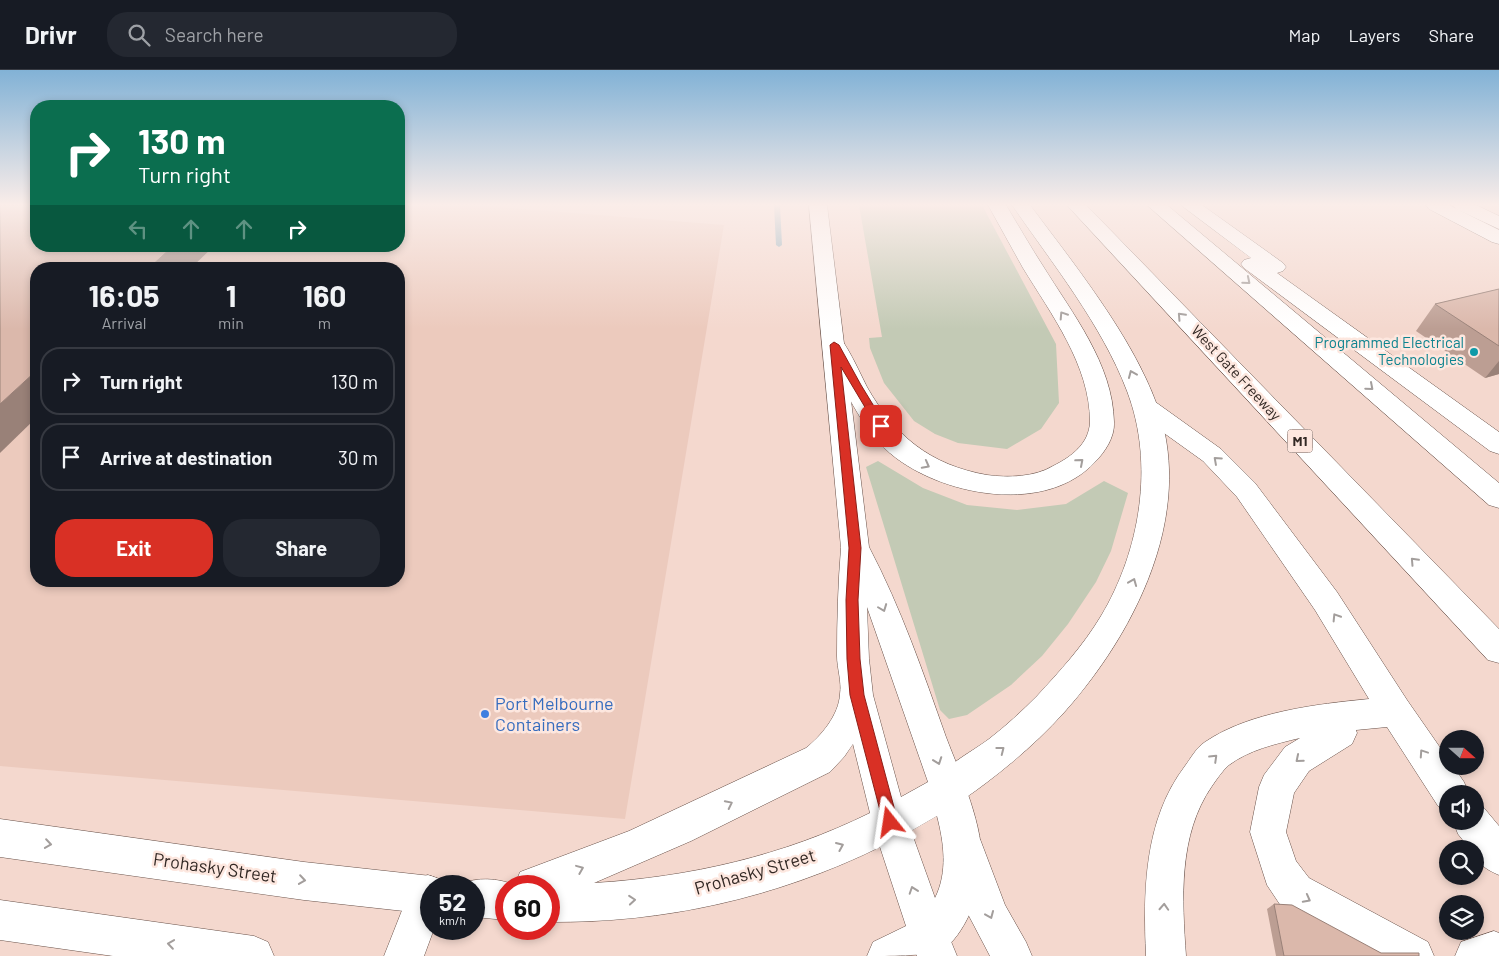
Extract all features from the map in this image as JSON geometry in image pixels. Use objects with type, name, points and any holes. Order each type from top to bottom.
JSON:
[{"type":"main road","points":[[823,246],[855,548],[852,610],[853,659],[857,695],[890,822],[933,946]]},
{"type":"main road","points":[[834,345],[872,412],[890,439],[905,452],[936,470],[983,483],[1026,484],[1046,480],[1070,470],[1094,448],[1102,430],[1099,399],[1074,331],[1021,246]]},
{"type":"main road","name":"Prohasky Street","points":[[560,903],[586,904],[615,902],[654,898],[707,888],[768,871],[827,851],[890,822],[948,790],[1018,736],[1081,672],[1112,626],[1128,596],[1140,566],[1149,533],[1153,506],[1154,454],[1151,429],[1145,407],[1127,363],[1106,327],[1049,246]]},
{"type":"main road","name":"West Gate Freeway","points":[[1115,246],[1499,650]]},
{"type":"main road","points":[[1204,246],[1499,498]]},
{"type":"main road","points":[[1226,246],[1499,445]]},
{"type":"main road","points":[[1248,246],[1499,427]]},
{"type":"main road","points":[[1145,407],[1212,454],[1246,490],[1318,589],[1395,711],[1445,785]]},
{"type":"main road","points":[[855,548],[877,593],[948,790],[961,836],[989,916],[1012,956]]},
{"type":"main road","name":"M1","points":[[1447,596],[1499,657]]},
{"type":"main road","points":[[560,876],[632,848],[818,760],[828,752],[844,729],[857,695]]},
{"type":"main road","points":[[1166,956],[1163,920],[1170,841],[1179,809],[1196,777],[1216,754],[1257,734],[1296,723],[1395,711]]},
{"type":"main road","points":[[1340,733],[1297,759],[1277,786],[1268,832],[1280,872],[1295,892],[1414,956]]},
{"type":"main road","points":[[1479,830],[1499,856]]},
{"type":"main road","points":[[933,946],[957,896],[963,868],[961,836]]},
{"type":"main road","name":"Prohasky Street","points":[[0,838],[304,881],[420,894]]},
{"type":"main road","points":[[404,956],[420,918]]},
{"type":"main road","points":[[0,920],[254,956]]},
{"type":"main road","points":[[887,956],[933,946]]},
{"type":"shaded area","points":[[0,246],[30,246],[30,252],[405,252],[405,246],[720,246],[625,819],[0,766]]},
{"type":"green space","points":[[866,246],[1004,246],[1056,344],[1059,403],[1041,429],[1007,449],[958,443],[935,434],[914,421],[884,383],[870,348],[869,338],[882,337]]},
{"type":"green space","points":[[878,461],[923,488],[967,505],[1017,510],[1066,504],[1104,481],[1128,493],[1111,551],[1096,582],[1068,624],[1042,656],[1011,685],[967,715],[949,719],[940,710],[866,467]]},
{"type":"building","points":[[0,246],[30,246],[30,252],[166,252],[156,262],[30,262],[30,376],[0,404]]},
{"type":"building","points":[[1499,289],[1499,346],[1435,304]]},
{"type":"building","points":[[1274,904],[1292,905],[1381,953],[1419,953],[1419,956],[1284,956]]},
{"type":"place","name":"Programmed Electrical Technologies","points":[[1474,352]]},
{"type":"place","name":"Port Melbourne Containers","points":[[485,714]]},
{"type":"route","points":[[881,426],[834,345],[855,548],[852,600],[853,659],[857,695],[890,822]]}]
